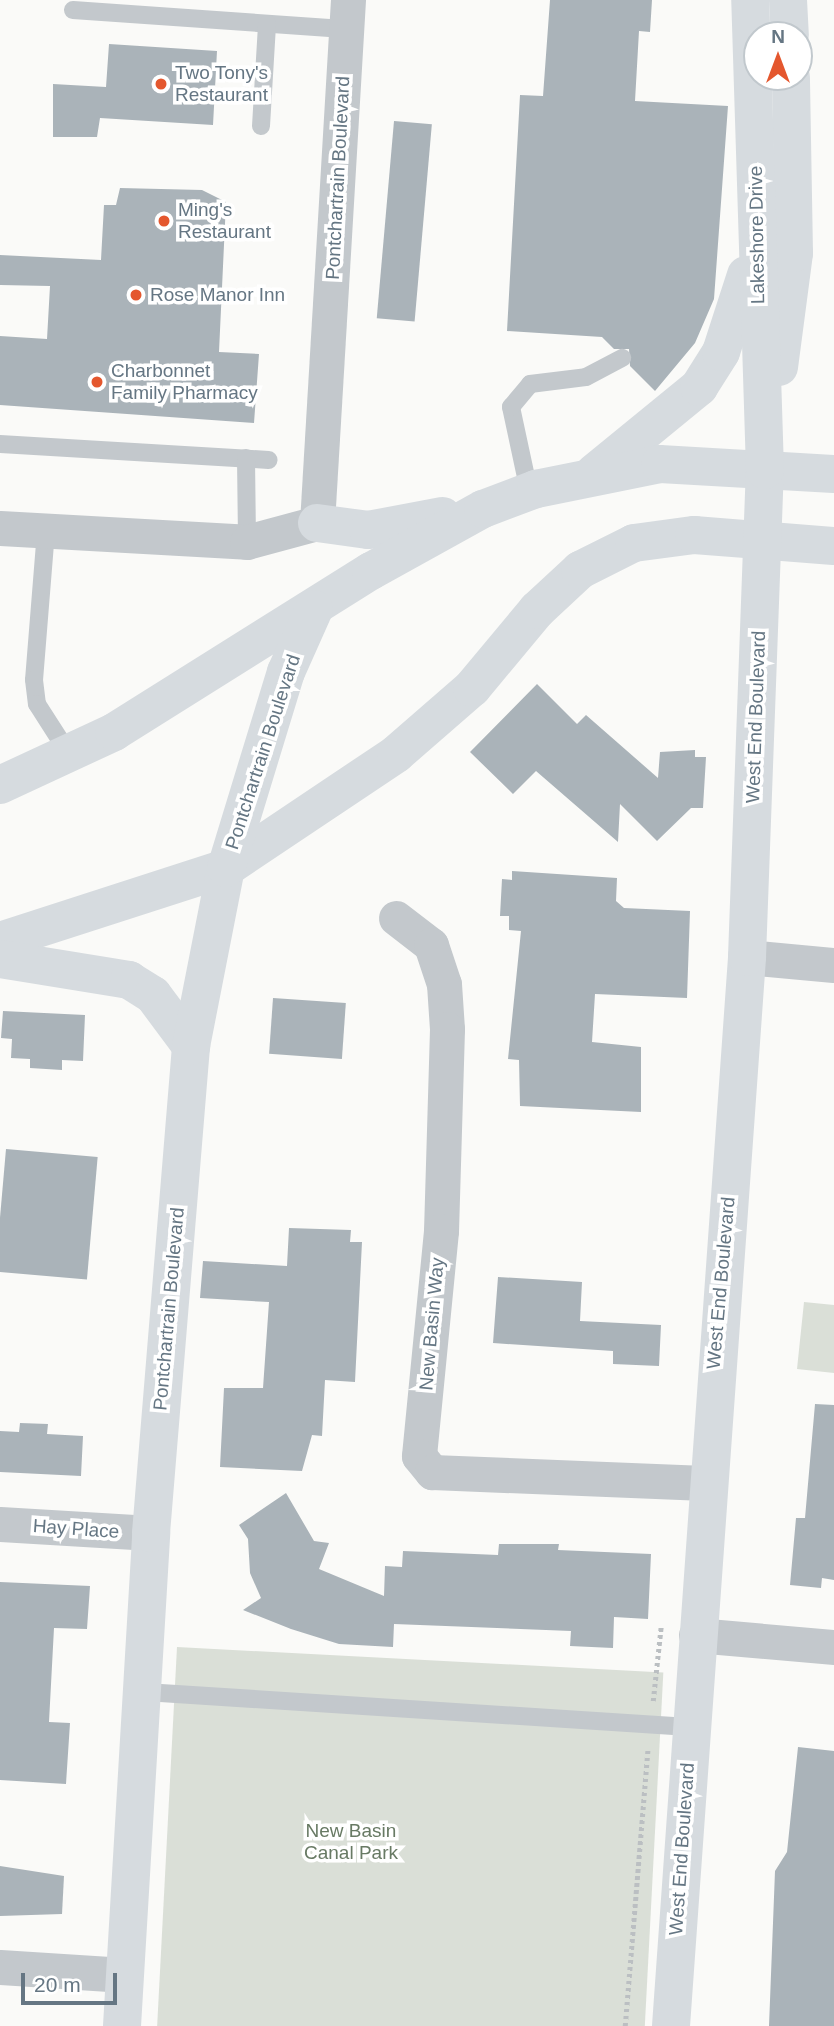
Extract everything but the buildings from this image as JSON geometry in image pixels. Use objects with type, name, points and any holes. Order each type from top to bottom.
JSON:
[{"type":"main road","name":"Lakeshore Drive","points":[[750,0],[765,470],[763,540]]},
{"type":"main road","points":[[788,0],[789,21]]},
{"type":"main road","name":"Lakeshore Drive","points":[[765,470],[794,253],[792,91]]},
{"type":"main road","points":[[592,474],[699,387],[738,311],[757,228]]},
{"type":"main road","points":[[317,523],[399,528],[483,509],[529,491],[592,474],[660,464],[834,474]]},
{"type":"main road","points":[[0,785],[69,754],[483,509]]},
{"type":"main road","points":[[0,941],[226,868],[396,754],[472,688],[537,610],[580,570],[634,543],[694,535],[834,546]]},
{"type":"main road","name":"West End Boulevard","points":[[671,2026],[705,1483],[747,957],[763,540]]},
{"type":"main road","name":"Pontchartrain Boulevard","points":[[122,2026],[145,1692],[151,1534],[191,1046],[226,868],[286,672],[314,609]]},
{"type":"main road","points":[[0,959],[129,980],[153,995],[191,1046]]},
{"type":"street","name":"Pontchartrain Boulevard","points":[[317,523],[347,15]]},
{"type":"street","points":[[0,528],[247,542],[317,523]]},
{"type":"street","name":"New Basin Way","points":[[396,918],[430,945],[444,984],[447,1029],[441,1231],[419,1456],[432,1472],[705,1483]]},
{"type":"street","points":[[747,957],[834,965]]},
{"type":"street","name":"Hay Place","points":[[0,1524],[151,1534]]},
{"type":"street","points":[[695,1635],[834,1647]]},
{"type":"street","points":[[0,1967],[125,1975]]},
{"type":"lane","points":[[73,10],[267,24],[347,15]]},
{"type":"lane","points":[[261,127],[267,24]]},
{"type":"lane","points":[[529,491],[511,407],[530,384],[586,377],[622,358]]},
{"type":"lane","points":[[0,444],[269,460]]},
{"type":"lane","points":[[246,458],[247,542]]},
{"type":"lane","points":[[46,531],[34,680],[37,704],[69,754]]},
{"type":"lane","points":[[145,1692],[690,1727]]},
{"type":"green space","points":[[804,1302],[834,1305],[834,1373],[797,1369]]},
{"type":"green space","name":"New Basin Canal Park","points":[[177,1647],[663,1672],[645,2026],[157,2026]]},
{"type":"place","name":"Two Tony's Restaurant","points":[[161,84]]},
{"type":"place","name":"Ming's Restaurant","points":[[164,221]]},
{"type":"place","name":"Rose Manor Inn","points":[[136,295]]},
{"type":"place","name":"Charbonnet Family Pharmacy","points":[[97,382]]}]
